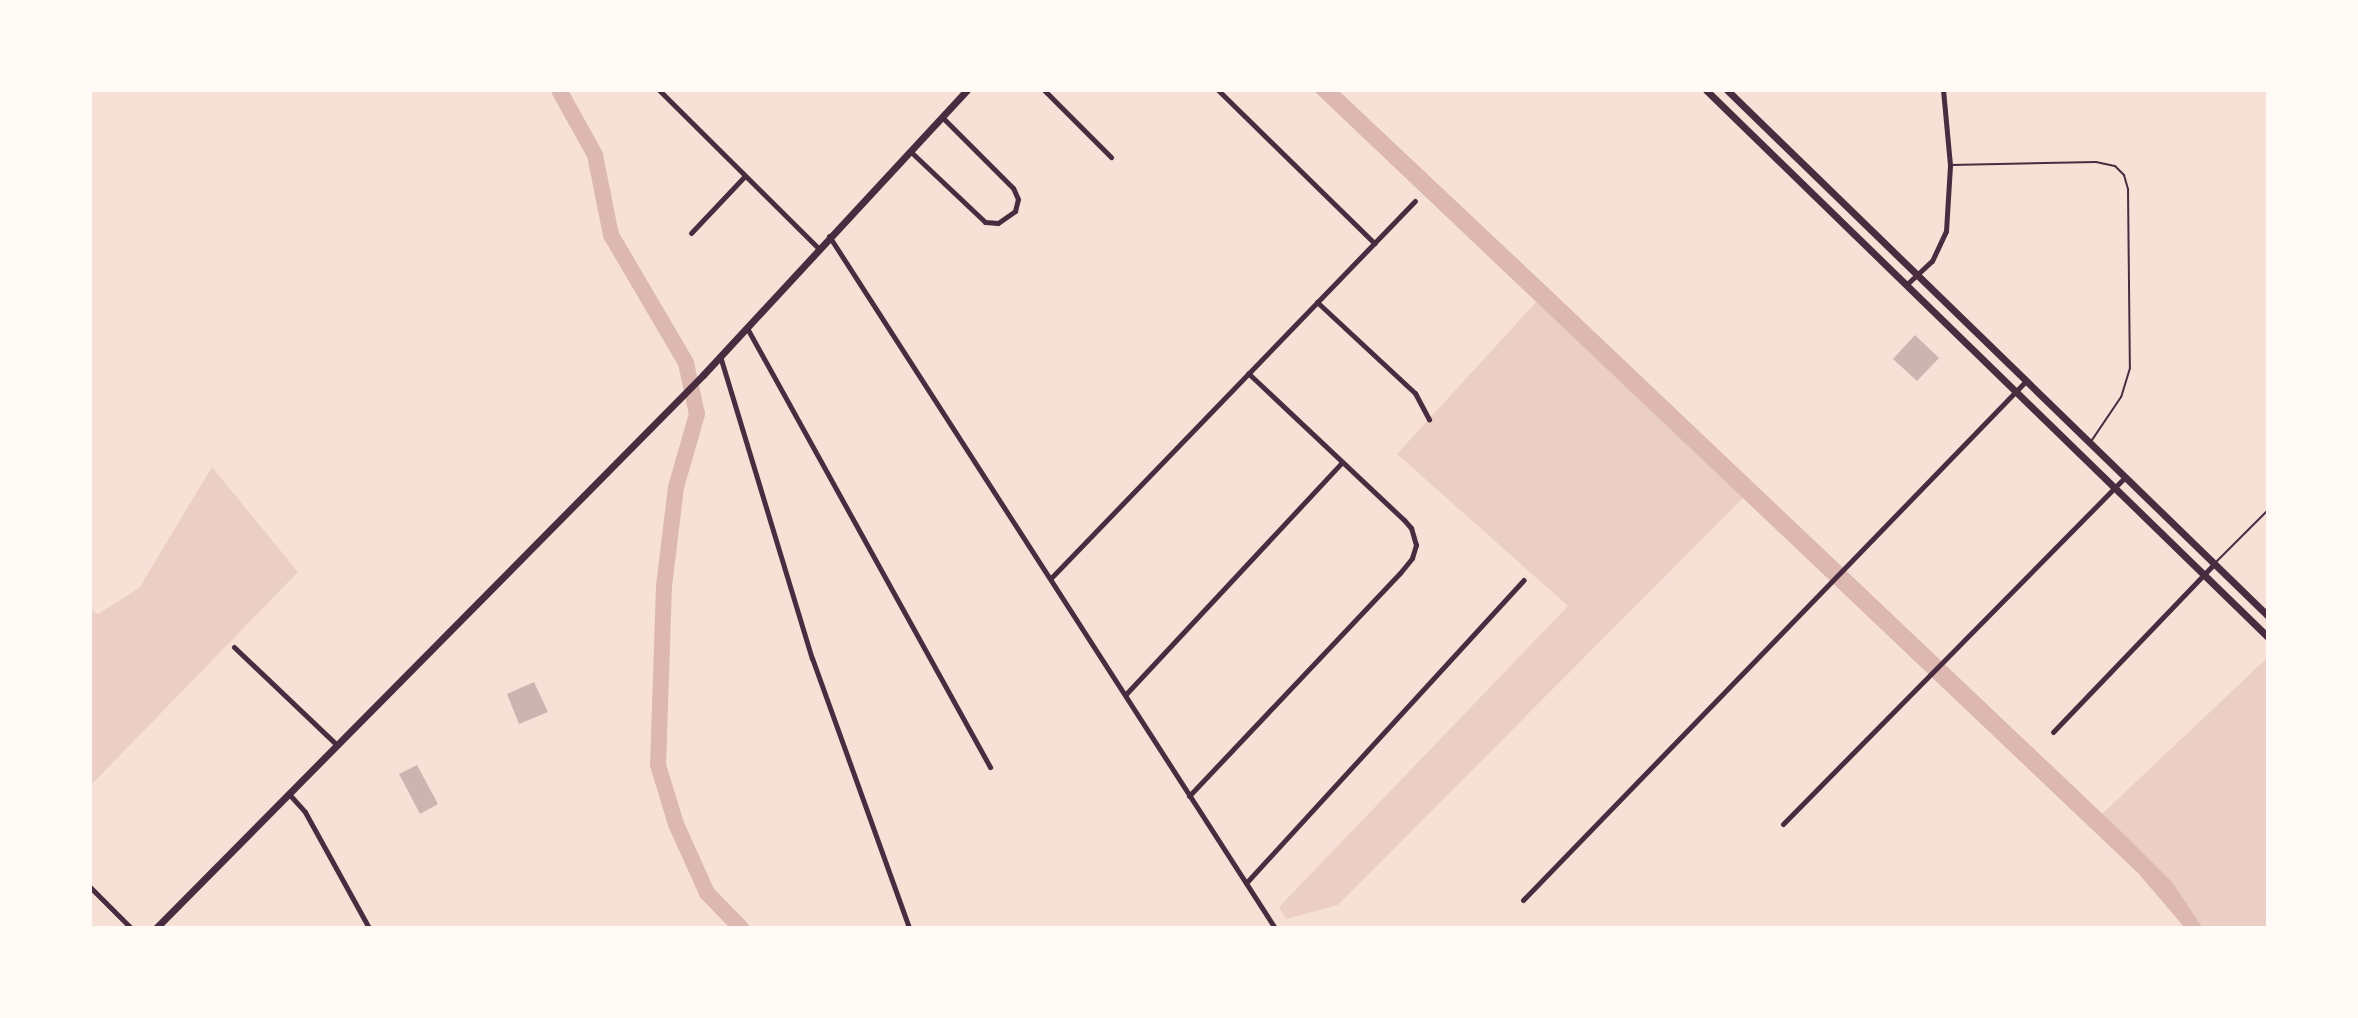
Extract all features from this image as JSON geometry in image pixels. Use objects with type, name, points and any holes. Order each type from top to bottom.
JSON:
[{"type":"main road","points":[[156,928],[675,404],[967,90]]},
{"type":"main road","points":[[1706,90],[2268,637]]},
{"type":"main road","points":[[1727,90],[2268,616]]},
{"type":"street","points":[[659,90],[818,248]]},
{"type":"street","points":[[1044,90],[1111,157]]},
{"type":"street","points":[[1218,90],[1374,243]]},
{"type":"street","points":[[1906,285],[1932,261],[1946,231],[1950,165],[1943,90]]},
{"type":"street","points":[[910,151],[985,222],[998,223],[1015,211],[1018,199],[1013,188],[941,117]]},
{"type":"street","points":[[691,233],[744,177]]},
{"type":"street","points":[[1051,578],[1415,201]]},
{"type":"street","points":[[829,236],[1275,928]]},
{"type":"street","points":[[1317,302],[1415,393],[1429,419]]},
{"type":"street","points":[[747,327],[990,767]]},
{"type":"street","points":[[720,356],[812,658],[909,928]]},
{"type":"street","points":[[1189,796],[1412,558],[1416,545],[1411,528],[1248,373]]},
{"type":"street","points":[[1523,900],[2026,381]]},
{"type":"street","points":[[2080,454],[2090,443]]},
{"type":"street","points":[[1126,694],[1342,462]]},
{"type":"street","points":[[1783,824],[2125,477]]},
{"type":"street","points":[[2053,732],[2214,564]]},
{"type":"street","points":[[1246,883],[1524,580]]},
{"type":"street","points":[[234,647],[337,745]]},
{"type":"street","points":[[289,794],[305,812],[369,928]]},
{"type":"street","points":[[90,887],[131,928]]},
{"type":"lane","points":[[1950,165],[2096,162],[2115,166],[2124,175],[2128,205],[2129,376],[2109,418],[2090,443]]},
{"type":"lane","points":[[2214,564],[2268,510]]},
{"type":"shaded area","points":[[1313,90],[1338,90],[2129,839],[2173,883],[2203,928],[2185,928],[2138,873]]},
{"type":"shaded area","points":[[1537,301],[1744,497],[1338,905],[1286,919],[1279,907],[1568,606],[1397,454]]},
{"type":"shaded area","points":[[212,467],[298,572],[90,786],[90,609],[98,614],[139,588]]},
{"type":"shaded area","points":[[2268,657],[2268,928],[2203,928],[2173,883],[2102,814]]},
{"type":"building","points":[[1915,335],[1939,358],[1917,381],[1893,359]]},
{"type":"building","points":[[534,682],[548,712],[519,724],[507,694]]},
{"type":"building","points":[[417,765],[438,804],[420,814],[399,774]]},
{"type":"waterway","points":[[559,90],[595,155],[611,235],[686,363],[697,414],[676,487],[664,586],[658,765],[676,824],[707,893],[741,928]]}]
